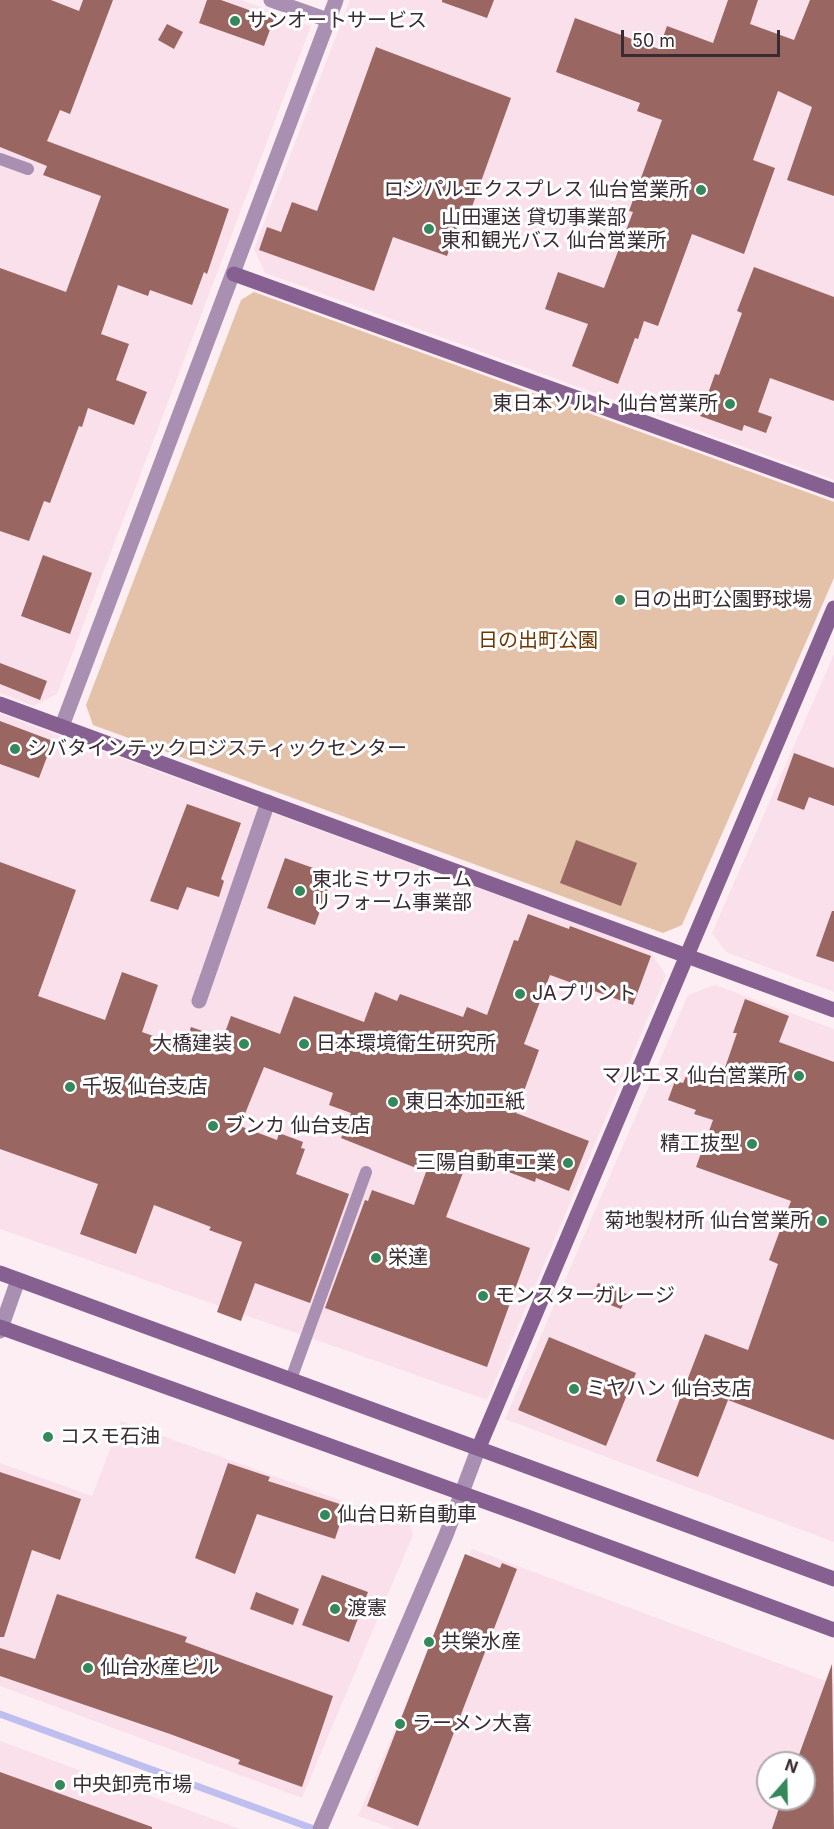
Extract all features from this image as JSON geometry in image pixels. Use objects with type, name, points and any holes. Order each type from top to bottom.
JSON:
[{"type":"street","points":[[271,0],[328,20]]},
{"type":"street","points":[[62,726],[336,0]]},
{"type":"street","points":[[234,274],[834,491]]},
{"type":"street","points":[[322,1825],[462,1494],[479,1447],[834,608]]},
{"type":"street","points":[[0,704],[834,1010]]},
{"type":"street","points":[[199,1001],[268,802]]},
{"type":"street","points":[[0,1273],[834,1579]]},
{"type":"street","points":[[18,1280],[0,1329],[834,1630]]},
{"type":"lane","points":[[0,159],[28,169]]},
{"type":"lane","points":[[291,1379],[366,1172]]},
{"type":"shaded area","points":[[0,0],[241,0],[311,26],[57,694],[34,706],[0,693]]},
{"type":"shaded area","points":[[350,0],[834,0],[834,480],[265,273],[254,249]]},
{"type":"shaded area","points":[[834,654],[834,992],[726,952],[712,933]]},
{"type":"shaded area","points":[[0,714],[649,950],[666,975],[487,1400],[0,1229]]},
{"type":"shaded area","points":[[715,985],[834,1029],[834,1542],[505,1419],[688,995]]},
{"type":"shaded area","points":[[121,1421],[410,1525],[413,1535],[302,1798],[0,1686],[0,1463],[92,1496]]},
{"type":"shaded area","points":[[472,1549],[834,1684],[834,1829],[394,1829],[358,1816]]},
{"type":"shaded area","name":"中央卸売市場","points":[[0,1741],[240,1829],[0,1829]]},
{"type":"green space","name":"日の出町公園","points":[[254,292],[834,502],[834,578],[682,925],[663,933],[93,725],[86,705],[241,300]]},
{"type":"building","points":[[0,0],[51,0],[79,11],[83,0],[113,0],[70,114],[60,110],[47,141],[229,209],[207,274],[204,272],[192,305],[150,290],[148,296],[118,285],[101,334],[129,344],[116,380],[147,392],[134,425],[88,408],[50,503],[44,501],[29,541],[0,531],[0,268],[66,292],[101,196],[43,175],[47,166],[0,147]]},
{"type":"building","points":[[207,0],[221,0],[274,19],[264,46],[199,23]]},
{"type":"building","points":[[442,0],[494,0],[487,18],[442,2]]},
{"type":"building","points":[[728,0],[758,0],[750,24],[794,40],[810,0],[834,0],[834,196],[787,180],[812,107],[778,91],[753,160],[775,168],[744,254],[692,234],[658,326],[644,321],[638,339],[635,338],[618,384],[572,366],[588,324],[545,309],[558,272],[604,288],[633,212],[629,211],[662,120],[637,111],[640,103],[556,72],[575,18],[659,49],[667,26],[713,43]]},
{"type":"building","points":[[167,24],[183,32],[174,49],[158,40]]},
{"type":"building","points":[[376,47],[511,98],[469,215],[462,213],[447,256],[393,237],[374,291],[259,250],[267,227],[281,232],[292,202],[317,211]]},
{"type":"building","points":[[754,267],[834,297],[834,401],[770,378],[758,412],[772,417],[766,433],[744,425],[742,431],[700,416],[715,374],[719,375],[742,313],[737,311]]},
{"type":"building","points":[[43,555],[92,573],[70,634],[21,616]]},
{"type":"building","points":[[0,663],[47,681],[40,700],[0,684]]},
{"type":"building","points":[[0,721],[53,741],[39,778],[0,764]]},
{"type":"building","points":[[794,753],[834,768],[834,806],[809,797],[804,810],[777,800]]},
{"type":"building","points":[[187,804],[241,823],[221,879],[224,881],[219,897],[187,887],[178,910],[150,901]]},
{"type":"building","points":[[576,840],[637,863],[621,906],[560,883]]},
{"type":"building","points":[[285,858],[333,875],[315,925],[267,908]]},
{"type":"building","points":[[0,862],[76,890],[38,996],[105,1020],[122,972],[158,985],[142,1032],[184,1047],[191,1027],[223,1038],[231,1016],[280,1034],[294,996],[364,1022],[375,992],[397,1001],[400,994],[463,1017],[467,1007],[487,1015],[514,940],[518,941],[528,914],[569,929],[570,926],[651,956],[633,1005],[550,975],[524,1044],[539,1050],[516,1113],[589,1141],[569,1191],[536,1178],[535,1182],[469,1157],[446,1217],[530,1248],[487,1367],[325,1308],[365,1200],[368,1201],[372,1190],[414,1205],[426,1172],[341,1138],[351,1113],[329,1105],[333,1093],[264,1067],[240,1126],[277,1140],[279,1133],[303,1142],[301,1148],[305,1149],[296,1174],[349,1194],[310,1303],[255,1283],[241,1321],[217,1312],[242,1242],[209,1230],[211,1227],[154,1205],[136,1254],[80,1234],[98,1184],[0,1149]]},
{"type":"building","points":[[832,911],[834,911],[834,962],[816,956]]},
{"type":"building","points":[[745,999],[789,1016],[779,1042],[834,1062],[834,1440],[728,1400],[698,1477],[656,1461],[705,1334],[748,1350],[778,1264],[769,1260],[791,1201],[696,1167],[713,1120],[694,1114],[696,1110],[668,1100],[675,1081],[683,1083],[687,1074],[719,1085],[737,1033],[733,1033]]},
{"type":"building","points":[[598,1283],[627,1294],[621,1309],[592,1298]]},
{"type":"building","points":[[549,1337],[636,1373],[606,1446],[518,1410]]},
{"type":"building","points":[[228,1463],[270,1477],[268,1481],[346,1506],[335,1539],[257,1514],[235,1574],[195,1558]]},
{"type":"building","points":[[0,1472],[81,1499],[60,1560],[32,1550],[4,1637],[0,1637]]},
{"type":"building","points":[[465,1554],[500,1568],[502,1563],[517,1569],[418,1826],[367,1806]]},
{"type":"building","name":"渡憲","points":[[322,1575],[368,1592],[349,1642],[302,1625]]},
{"type":"building","points":[[256,1592],[299,1609],[293,1625],[250,1609]]},
{"type":"building","points":[[57,1594],[187,1637],[185,1642],[333,1696],[302,1787],[238,1764],[240,1760],[170,1734],[0,1676],[0,1648],[35,1659]]},
{"type":"building","points":[[832,1664],[834,1829],[772,1829],[778,1811],[816,1811],[816,1751],[800,1751]]},
{"type":"building","points":[[0,1772],[152,1827],[152,1829],[0,1829]]},
{"type":"waterway","points":[[0,1714],[314,1829]]},
{"type":"place","name":"サンオートサービス","points":[[235,21]]},
{"type":"place","name":"ロジパルエクスプレス 仙台営業所","points":[[701,190]]},
{"type":"place","name":"山田運送 貸切事業部 東和観光バス 仙台営業所","points":[[429,229]]},
{"type":"place","name":"東日本ソルト 仙台営業所","points":[[730,404]]},
{"type":"place","name":"日の出町公園野球場","points":[[620,600]]},
{"type":"place","name":"シバタインテックロジスティックセンター","points":[[15,749]]},
{"type":"place","name":"東北ミサワホーム リフォーム事業部","points":[[300,891]]},
{"type":"place","name":"JAプリント","points":[[520,994]]},
{"type":"place","name":"大橋建装","points":[[244,1044]]},
{"type":"place","name":"日本環境衛生研究所","points":[[304,1044]]},
{"type":"place","name":"マルエヌ 仙台営業所","points":[[799,1076]]},
{"type":"place","name":"千坂 仙台支店","points":[[70,1087]]},
{"type":"place","name":"東日本加工紙","points":[[393,1102]]},
{"type":"place","name":"ブンカ 仙台支店","points":[[213,1126]]},
{"type":"place","name":"精工抜型","points":[[752,1144]]},
{"type":"place","name":"三陽自動車工業","points":[[568,1163]]},
{"type":"place","name":"菊地製材所 仙台営業所","points":[[822,1221]]},
{"type":"place","name":"栄達","points":[[376,1258]]},
{"type":"place","name":"モンスターガレージ","points":[[483,1296]]},
{"type":"place","name":"ミヤハン 仙台支店","points":[[574,1389]]},
{"type":"place","name":"コスモ石油","points":[[48,1437]]},
{"type":"place","name":"仙台日新自動車","points":[[325,1515]]},
{"type":"place","name":"渡憲","points":[[335,1609]]},
{"type":"place","name":"共榮水産","points":[[429,1642]]},
{"type":"place","name":"仙台水産ビル","points":[[88,1668]]},
{"type":"place","name":"ラーメン大喜","points":[[400,1724]]},
{"type":"place","name":"中央卸売市場","points":[[60,1785]]}]
